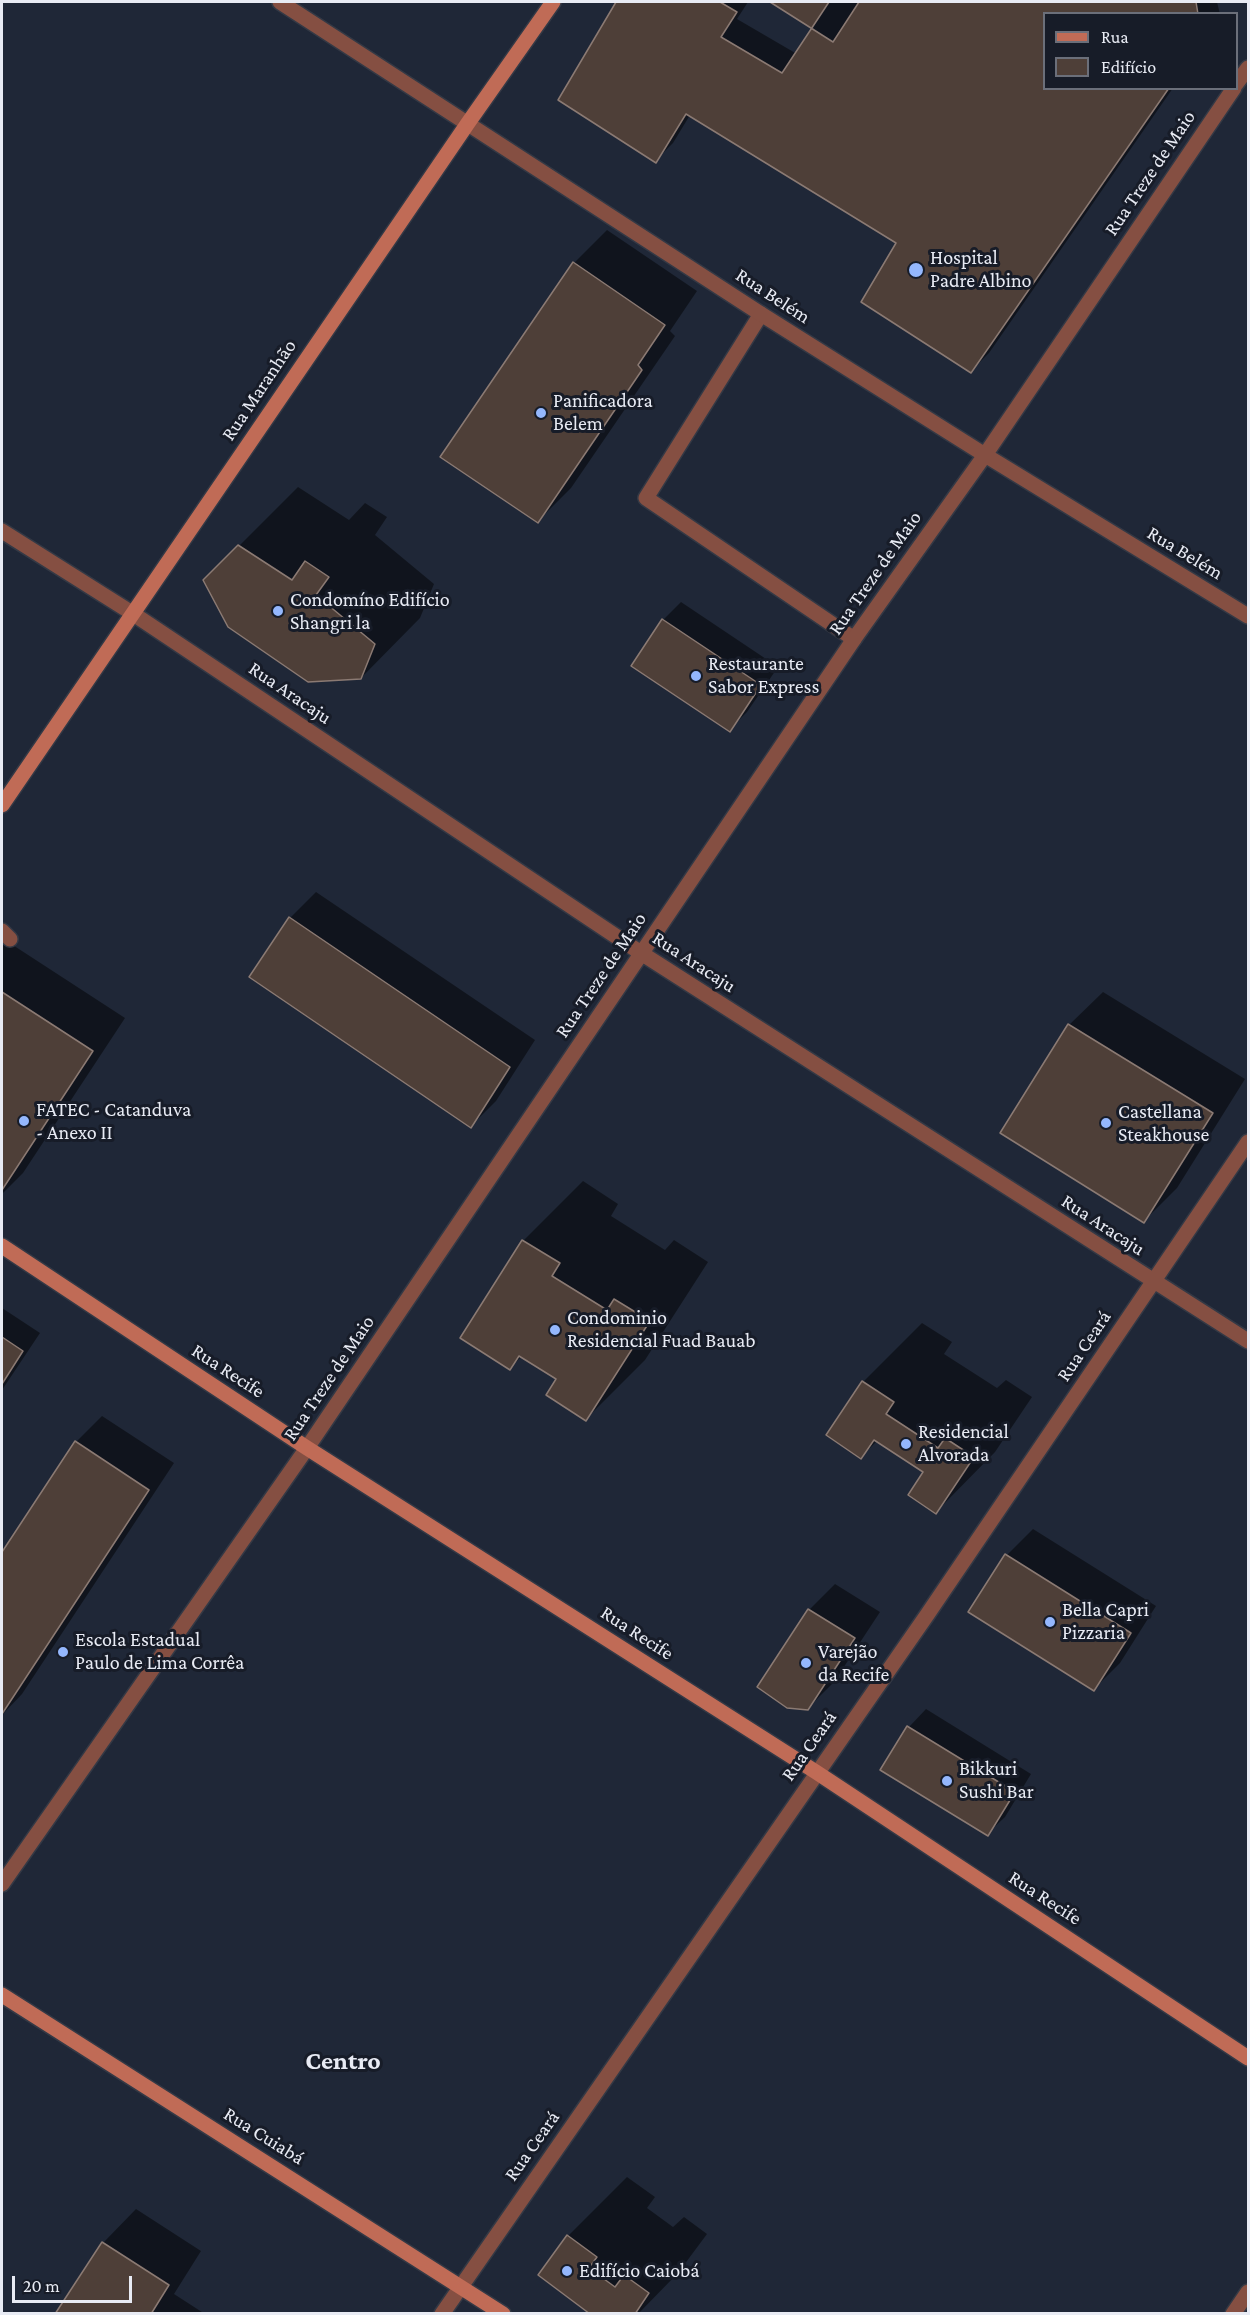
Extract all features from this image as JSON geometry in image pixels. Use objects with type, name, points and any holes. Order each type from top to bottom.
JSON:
[{"type":"main road","name":"Rua Maranhão","points":[[2,805],[468,123],[554,2]]},
{"type":"main road","name":"Rua Recife","points":[[2,1246],[307,1448],[816,1772],[1248,2058]]},
{"type":"main road","name":"Rua Cuiabá","points":[[2,1995],[503,2313]]},
{"type":"street","name":"Rua Belém","points":[[280,2],[761,314],[1248,616]]},
{"type":"street","points":[[1238,81],[1248,68]]},
{"type":"street","name":"Rua Treze de Maio","points":[[2,1884],[307,1448],[854,639],[985,455],[1233,90]]},
{"type":"street","points":[[761,314],[646,498],[854,639]]},
{"type":"street","name":"Rua Aracaju","points":[[2,531],[132,613],[640,953],[1248,1341]]},
{"type":"street","name":"Rua Ceará","points":[[442,2313],[927,1615],[1248,1142]]},
{"type":"street","points":[[1233,2313],[1248,2292]]},
{"type":"shaded area","points":[[2,2],[1248,2],[1248,2313],[2,2314]]},
{"type":"building","name":"Hospital Padre Albino","points":[[616,2],[720,2],[737,12],[721,37],[782,73],[829,2],[1196,2],[1198,12],[1043,12],[1043,90],[1168,90],[971,373],[861,302],[896,243],[686,114],[656,163],[558,100]]},
{"type":"building","points":[[770,2],[859,2],[833,42]]},
{"type":"building","name":"Panificadora Belem","points":[[573,262],[665,325],[638,365],[642,370],[538,523],[440,457]]},
{"type":"building","name":"Condomíno Edifício Shangri la","points":[[238,545],[292,580],[305,561],[329,577],[316,595],[375,644],[361,679],[308,682],[228,627],[203,580]]},
{"type":"building","name":"Restaurante Sabor Express","points":[[662,619],[761,685],[730,732],[631,666]]},
{"type":"building","points":[[289,917],[510,1067],[471,1128],[249,977]]},
{"type":"building","name":"FATEC - Catanduva - Anexo II","points":[[2,992],[93,1051],[2,1190]]},
{"type":"building","name":"Castellana Steakhouse","points":[[1068,1024],[1213,1113],[1144,1223],[1000,1133]]},
{"type":"building","name":"Condominio Residencial Fuad Bauab","points":[[522,1240],[560,1263],[552,1276],[607,1310],[614,1299],[650,1321],[586,1421],[546,1395],[556,1379],[519,1356],[510,1370],[460,1338]]},
{"type":"building","points":[[2,1337],[23,1351],[2,1384]]},
{"type":"building","name":"Residencial Alvorada","points":[[862,1381],[894,1402],[886,1414],[938,1448],[945,1438],[974,1457],[936,1514],[908,1495],[923,1472],[874,1440],[861,1459],[826,1435]]},
{"type":"building","points":[[75,1441],[149,1490],[2,1714],[2,1552]]},
{"type":"building","name":"Bella Capri Pizzaria","points":[[1005,1554],[1131,1633],[1094,1691],[968,1612]]},
{"type":"building","name":"Varejão da Recife","points":[[808,1609],[855,1638],[808,1710],[787,1708],[757,1687]]},
{"type":"building","name":"Bikkuri Sushi Bar","points":[[907,1726],[1015,1792],[988,1836],[880,1770]]},
{"type":"building","name":"Edifício Caiobá","points":[[567,2235],[597,2257],[589,2268],[615,2287],[624,2275],[649,2293],[635,2314],[590,2314],[538,2275]]},
{"type":"building","points":[[102,2242],[169,2285],[151,2314],[55,2314]]},
{"type":"place","name":"Hospital Padre Albino","points":[[916,270]]},
{"type":"place","name":"Panificadora Belem","points":[[541,413]]},
{"type":"place","name":"Condomíno Edifício Shangri la","points":[[278,611]]},
{"type":"place","name":"Restaurante Sabor Express","points":[[696,676]]},
{"type":"place","name":"FATEC - Catanduva - Anexo II","points":[[24,1121]]},
{"type":"place","name":"Castellana Steakhouse","points":[[1106,1123]]},
{"type":"place","name":"Condominio Residencial Fuad Bauab","points":[[555,1330]]},
{"type":"place","name":"Residencial Alvorada","points":[[906,1444]]},
{"type":"place","name":"Bella Capri Pizzaria","points":[[1050,1622]]},
{"type":"place","name":"Escola Estadual Paulo de Lima Corrêa","points":[[63,1652]]},
{"type":"place","name":"Varejão da Recife","points":[[806,1663]]},
{"type":"place","name":"Bikkuri Sushi Bar","points":[[947,1781]]},
{"type":"place","name":"Edifício Caiobá","points":[[567,2271]]},
{"type":"district","name":"Centro","points":[[343,2061]]}]
